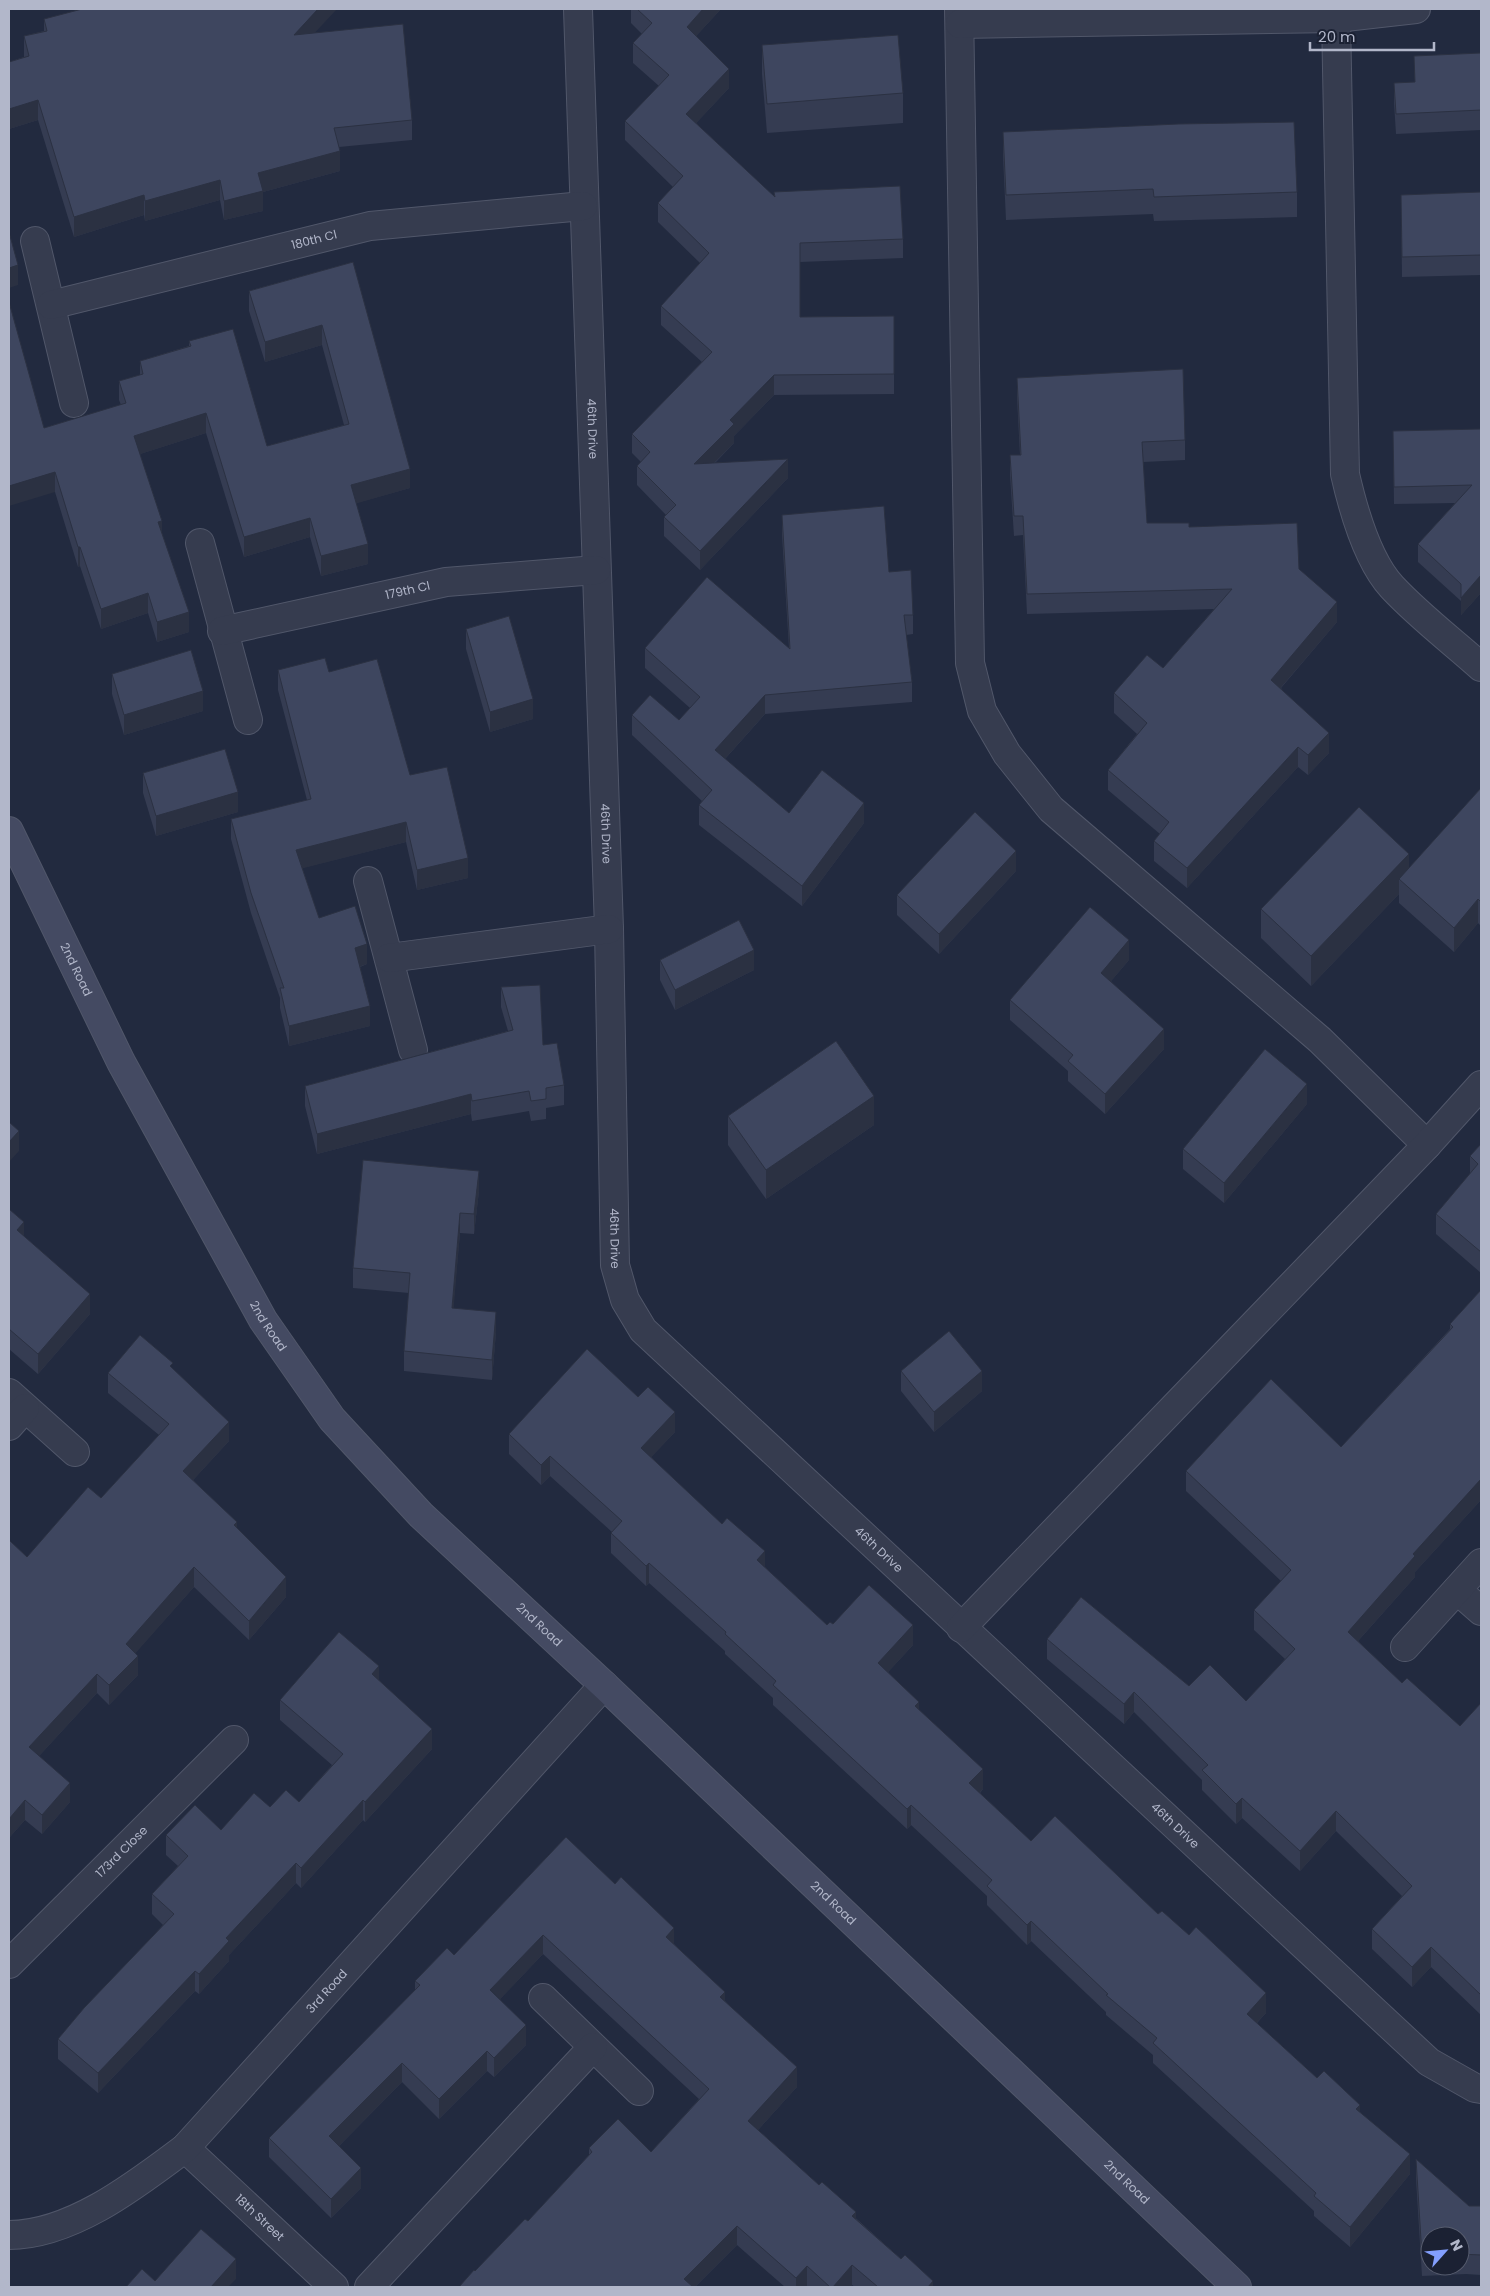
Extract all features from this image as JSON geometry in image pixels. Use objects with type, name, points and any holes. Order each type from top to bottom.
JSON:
[{"type":"street","name":"46th Drive","points":[[578,9],[583,206],[609,929],[615,1264],[626,1300],[643,1330],[1429,2062],[1475,2088],[1481,2089]]},
{"type":"street","points":[[1416,9],[1336,18],[960,16],[970,663],[982,711],[1007,754],[1051,809],[1320,1040],[1427,1145]]},
{"type":"street","points":[[1336,18],[1345,474],[1355,515],[1371,553],[1391,586],[1481,667]]},
{"type":"street","name":"180th Cl","points":[[51,305],[370,226],[583,206]]},
{"type":"street","points":[[35,240],[74,403]]},
{"type":"street","points":[[200,543],[222,631],[248,720]]},
{"type":"street","name":"179th Cl","points":[[222,631],[446,582],[596,570]]},
{"type":"street","name":"2nd Road","points":[[9,831],[121,1062],[263,1320],[332,1419],[421,1515],[1238,2287]]},
{"type":"street","points":[[368,881],[413,1050]]},
{"type":"street","points":[[389,958],[609,929]]},
{"type":"street","points":[[961,1628],[1427,1145],[1481,1085]]},
{"type":"street","points":[[14,1409],[75,1452]]},
{"type":"street","points":[[1405,1647],[1481,1563]]},
{"type":"street","points":[[1457,1590],[1481,1611]]},
{"type":"street","name":"3rd Road","points":[[9,2236],[26,2235],[82,2216],[126,2193],[185,2148],[604,1686]]},
{"type":"street","name":"173rd Close","points":[[9,1964],[234,1740]]},
{"type":"street","points":[[543,1998],[639,2091]]},
{"type":"street","points":[[369,2287],[592,2047]]},
{"type":"street","name":"18th Street","points":[[185,2148],[334,2287]]},
{"type":"building","points":[[82,9],[318,9],[294,35],[403,24],[412,120],[334,128],[340,151],[258,173],[263,191],[224,201],[220,180],[145,201],[144,195],[74,217],[38,100],[9,109],[9,62],[29,56],[24,36],[47,31],[44,19]]},
{"type":"building","points":[[637,9],[703,9],[687,27],[729,69],[686,114],[775,197],[774,192],[900,186],[903,239],[800,243],[800,317],[894,316],[894,374],[774,375],[730,420],[734,424],[694,464],[788,459],[700,551],[664,517],[676,505],[637,466],[650,452],[632,434],[712,352],[661,306],[709,253],[658,203],[683,176],[625,121],[669,75],[633,43],[652,23]]},
{"type":"building","points":[[898,35],[903,93],[767,104],[762,45]]},
{"type":"building","points":[[1481,53],[1481,110],[1396,114],[1394,83],[1415,82],[1414,56]]},
{"type":"building","points":[[1294,122],[1297,192],[1154,197],[1153,189],[1006,195],[1003,132],[1178,124]]},
{"type":"building","points":[[1481,192],[1481,255],[1402,257],[1401,195]]},
{"type":"building","points":[[9,232],[18,265],[9,268]]},
{"type":"building","points":[[353,262],[410,469],[351,485],[368,544],[321,556],[310,518],[244,537],[206,413],[134,436],[162,521],[158,522],[189,612],[157,622],[148,593],[101,609],[80,547],[78,547],[55,472],[9,486],[9,302],[44,428],[126,403],[119,381],[143,374],[140,361],[191,346],[189,341],[233,329],[267,446],[349,424],[322,325],[265,342],[249,291]]},
{"type":"building","points":[[1183,369],[1185,440],[1142,442],[1147,523],[1189,523],[1189,527],[1297,523],[1299,569],[1337,602],[1271,680],[1329,733],[1308,755],[1298,747],[1187,868],[1154,841],[1169,822],[1108,770],[1147,723],[1114,693],[1147,655],[1163,668],[1232,589],[1027,594],[1023,516],[1014,516],[1010,455],[1021,455],[1017,378]]},
{"type":"building","points":[[1481,429],[1481,575],[1461,598],[1461,584],[1418,544],[1472,485],[1394,487],[1393,431]]},
{"type":"building","points":[[884,506],[889,572],[911,570],[913,615],[904,615],[912,682],[765,695],[715,750],[789,813],[822,770],[864,803],[802,886],[699,805],[712,790],[632,715],[650,695],[679,720],[700,697],[645,648],[707,577],[790,649],[782,515]]},
{"type":"building","points":[[509,616],[533,699],[490,712],[466,629]]},
{"type":"building","points":[[191,650],[203,691],[124,715],[112,674]]},
{"type":"building","points":[[325,658],[329,672],[377,659],[410,775],[447,767],[468,858],[417,870],[406,822],[296,850],[319,918],[355,906],[367,944],[355,948],[370,1006],[289,1026],[280,988],[284,988],[251,893],[231,819],[311,799],[278,670]]},
{"type":"building","points":[[225,749],[238,792],[156,816],[143,773]]},
{"type":"building","points":[[1481,788],[1481,902],[1478,899],[1454,928],[1399,879]]},
{"type":"building","points":[[1359,807],[1409,854],[1311,956],[1261,909]]},
{"type":"building","points":[[975,812],[1016,851],[939,934],[897,895]]},
{"type":"building","points":[[1090,907],[1129,940],[1101,973],[1164,1029],[1105,1094],[1068,1061],[1073,1055],[1010,1000]]},
{"type":"building","points":[[739,920],[754,950],[675,990],[660,960]]},
{"type":"building","points":[[540,985],[543,1045],[557,1043],[564,1085],[546,1088],[546,1099],[531,1101],[529,1091],[472,1101],[471,1094],[317,1134],[305,1086],[513,1030],[501,987]]},
{"type":"building","points":[[836,1041],[874,1096],[766,1170],[728,1116]]},
{"type":"building","points":[[1265,1049],[1307,1084],[1224,1183],[1183,1149]]},
{"type":"building","points":[[9,1122],[19,1131],[9,1142]]},
{"type":"building","points":[[1481,1144],[1481,1252],[1436,1214],[1478,1164],[1470,1156]]},
{"type":"building","points":[[363,1160],[479,1171],[474,1214],[460,1213],[452,1308],[496,1312],[492,1360],[404,1351],[410,1273],[353,1268]]},
{"type":"building","points":[[9,1209],[24,1222],[17,1230],[90,1294],[38,1354],[9,1329]]},
{"type":"building","points":[[1481,1290],[1481,1479],[1413,1554],[1415,1556],[1348,1632],[1402,1683],[1407,1678],[1460,1726],[1481,1703],[1481,1995],[1431,1947],[1412,1967],[1372,1929],[1412,1886],[1336,1811],[1300,1851],[1242,1798],[1236,1804],[1202,1770],[1208,1765],[1134,1692],[1124,1704],[1047,1639],[1081,1597],[1189,1686],[1210,1665],[1246,1701],[1295,1649],[1254,1610],[1291,1570],[1186,1471],[1271,1379],[1341,1447],[1453,1327],[1450,1324]]},
{"type":"building","points":[[949,1331],[982,1371],[934,1412],[901,1371]]},
{"type":"building","points":[[140,1335],[173,1363],[170,1366],[229,1422],[183,1471],[237,1522],[234,1525],[286,1577],[249,1621],[194,1567],[126,1644],[138,1656],[109,1685],[97,1674],[29,1747],[70,1783],[42,1815],[25,1800],[9,1819],[9,1540],[27,1557],[88,1487],[101,1498],[169,1424],[108,1373]]},
{"type":"building","points":[[587,1349],[638,1397],[648,1387],[675,1412],[641,1448],[722,1524],[727,1518],[765,1551],[757,1560],[827,1625],[830,1622],[833,1624],[869,1585],[913,1625],[878,1663],[919,1702],[915,1706],[983,1769],[969,1783],[1031,1841],[1055,1816],[1158,1914],[1162,1911],[1189,1935],[1196,1927],[1266,1993],[1247,2014],[1317,2078],[1324,2071],[1360,2105],[1356,2109],[1410,2154],[1350,2227],[1314,2196],[1316,2193],[1153,2043],[1157,2038],[1106,1995],[1108,1994],[1031,1921],[1027,1925],[987,1886],[992,1880],[911,1805],[907,1809],[773,1685],[776,1681],[725,1634],[726,1632],[649,1563],[646,1566],[611,1533],[622,1521],[550,1456],[541,1465],[509,1434]]},
{"type":"building","points":[[339,1632],[379,1666],[372,1674],[432,1729],[365,1802],[363,1800],[301,1868],[296,1863],[226,1938],[229,1941],[199,1974],[195,1971],[98,2073],[58,2039],[84,2008],[174,1914],[152,1894],[188,1856],[166,1835],[195,1805],[221,1830],[254,1793],[270,1807],[286,1790],[299,1802],[343,1754],[280,1700]]},
{"type":"building","points":[[566,1837],[615,1884],[621,1877],[674,1928],[666,1937],[725,1992],[720,1997],[797,2067],[748,2121],[819,2185],[822,2182],[856,2212],[852,2216],[901,2259],[905,2255],[933,2281],[928,2287],[878,2287],[852,2265],[833,2287],[830,2287],[807,2266],[796,2278],[737,2226],[684,2279],[693,2287],[459,2287],[525,2219],[528,2221],[592,2152],[589,2148],[618,2119],[651,2152],[709,2089],[543,1935],[490,1990],[526,2025],[494,2058],[487,2051],[439,2099],[402,2063],[329,2136],[361,2168],[331,2199],[269,2138],[420,1985],[415,1981],[447,1948],[454,1955]]},
{"type":"building","points":[[1416,2159],[1469,2206],[1481,2206],[1481,2255],[1470,2254],[1470,2226],[1420,2226]]},
{"type":"building","points":[[201,2229],[236,2259],[211,2287],[126,2287],[142,2269],[155,2281]]}]
